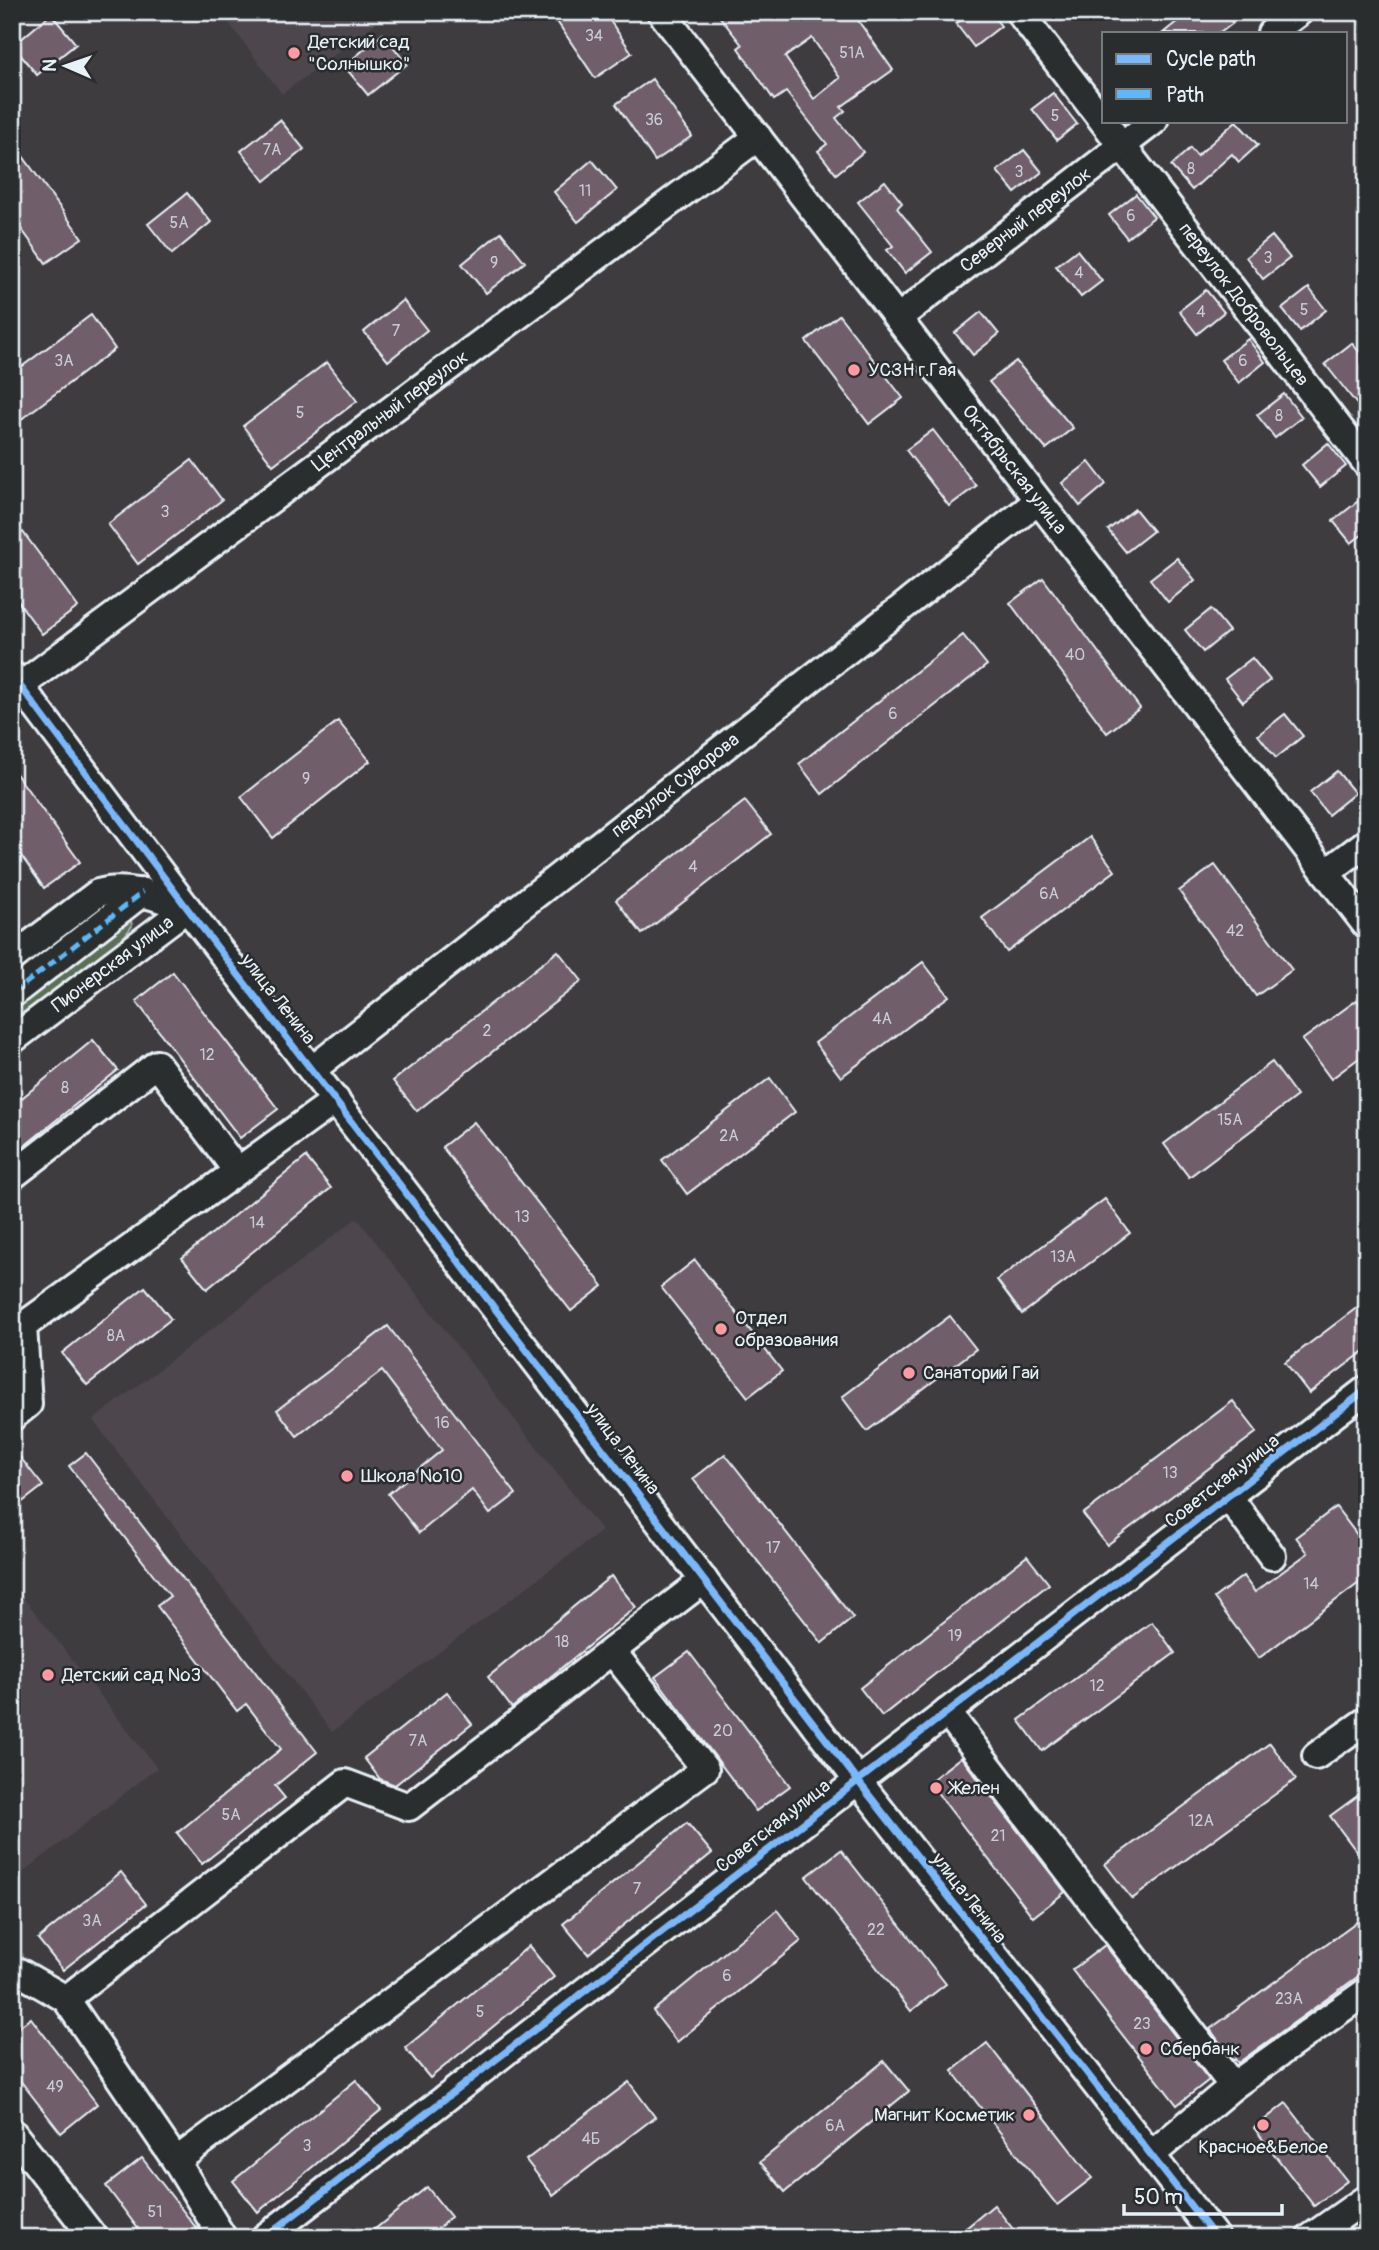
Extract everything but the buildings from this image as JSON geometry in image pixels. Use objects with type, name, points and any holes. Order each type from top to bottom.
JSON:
[{"type":"street","name":"Октябрьская улица","points":[[661,12],[1367,926]]},
{"type":"street","name":"переулок Добровольцев","points":[[1019,12],[1102,121]]},
{"type":"street","points":[[1272,32],[1299,12]]},
{"type":"street","name":"переулок Добровольцев","points":[[1103,122],[1367,464]]},
{"type":"street","name":"Северный переулок","points":[[898,318],[1153,122]]},
{"type":"street","name":"Центральный переулок","points":[[15,684],[758,137]]},
{"type":"street","name":"переулок Суворова","points":[[313,1069],[1038,500]]},
{"type":"street","name":"улица Ленина","points":[[15,684],[858,1781],[1216,2238]]},
{"type":"street","points":[[1326,873],[1367,842]]},
{"type":"street","name":"Пионерская улица","points":[[12,958],[98,893],[110,889],[143,892],[187,908]]},
{"type":"street","points":[[12,994],[143,892]]},
{"type":"street","name":"Пионерская улица","points":[[12,1040],[187,908]]},
{"type":"street","points":[[12,1176],[157,1064],[237,1171]]},
{"type":"street","points":[[12,1417],[28,1404],[23,1326],[336,1100]]},
{"type":"street","name":"Советская улица","points":[[264,2238],[1367,1389]]},
{"type":"street","points":[[1228,1496],[1272,1556]]},
{"type":"street","points":[[66,1999],[345,1783],[409,1807],[704,1580]]},
{"type":"street","points":[[176,2161],[705,1769],[612,1651]]},
{"type":"street","points":[[947,1712],[1233,2086]]},
{"type":"street","points":[[1316,1756],[1367,1720]]},
{"type":"street","points":[[12,1978],[19,1972],[66,1999],[176,2161],[223,2238]]},
{"type":"street","points":[[1151,2155],[1233,2086],[1367,1991]]},
{"type":"street","points":[[12,2132],[94,2238]]},
{"type":"street","points":[[1310,2238],[1367,2198]]},
{"type":"shaded area","name":"Детский сад \"Солнышко\"","points":[[221,12],[391,12],[282,94]]},
{"type":"shaded area","name":"Школа №10","points":[[357,1218],[602,1531],[332,1732],[93,1420]]},
{"type":"shaded area","name":"Детский сад №3","points":[[12,1583],[157,1768],[12,1881]]},
{"type":"green space","points":[[95,901],[128,905],[132,926],[123,938],[12,1023],[12,964]]},
{"type":"marked path","points":[[12,994],[143,892]]},
{"type":"cycle path","points":[[12,675],[187,908],[858,1781],[1216,2238]]},
{"type":"cycle path","points":[[264,2238],[1367,1389]]},
{"type":"place","name":"Детский сад \"Солнышко\"","points":[[294,53]]},
{"type":"place","name":"УСЗН г.Гая","points":[[854,370]]},
{"type":"place","name":"Отдел образования","points":[[721,1329]]},
{"type":"place","name":"Санаторий Гай","points":[[909,1373]]},
{"type":"place","name":"Школа №10","points":[[347,1476]]},
{"type":"place","name":"Детский сад №3","points":[[48,1675]]},
{"type":"place","name":"Желен","points":[[936,1788]]},
{"type":"place","name":"Сбербанк","points":[[1146,2049]]},
{"type":"place","name":"Магнит Косметик","points":[[1029,2115]]},
{"type":"place","name":"Красное&Белое","points":[[1263,2125]]}]
